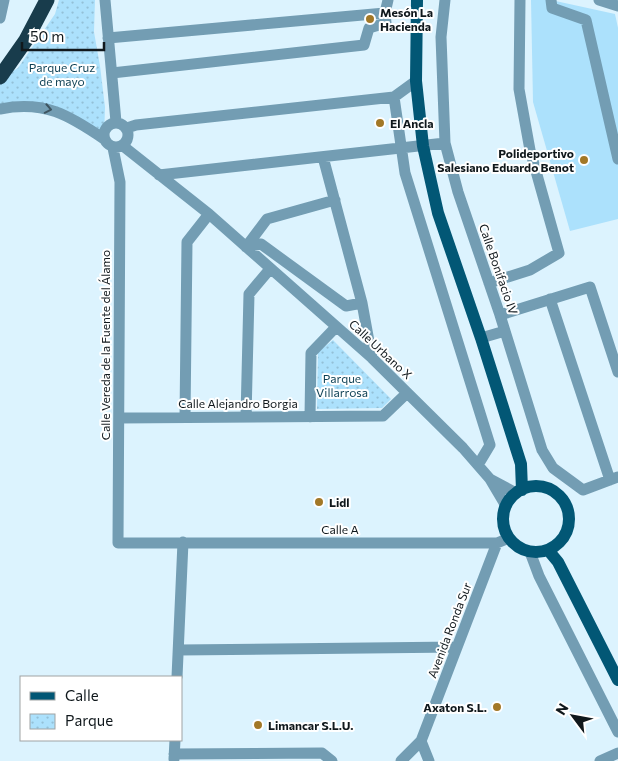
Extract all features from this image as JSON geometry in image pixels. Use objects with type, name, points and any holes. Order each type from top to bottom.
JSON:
[{"type":"highway","points":[[0,77],[26,40],[47,0]]},
{"type":"main road","points":[[417,0],[416,81],[423,146],[438,214],[481,338],[521,464],[519,491]]},
{"type":"main road","points":[[521,464],[542,487]]},
{"type":"main road","points":[[532,487],[542,487],[560,497],[566,506],[568,526],[564,536],[548,550],[530,552],[522,550],[503,540],[503,517],[506,506],[519,491],[532,487]]},
{"type":"main road","points":[[548,550],[558,562],[618,680]]},
{"type":"street","points":[[0,18],[4,0]]},
{"type":"street","points":[[105,0],[116,122]]},
{"type":"street","points":[[386,18],[388,0]]},
{"type":"street","name":"Calle Bonifacio IV","points":[[445,0],[441,37],[445,143],[458,192],[500,315],[542,450],[553,468],[583,490],[614,479]]},
{"type":"street","points":[[489,283],[530,270],[559,252],[530,150],[519,89],[520,0]]},
{"type":"street","points":[[551,0],[552,8],[586,20],[618,159]]},
{"type":"street","points":[[599,0],[618,6]]},
{"type":"street","points":[[108,38],[386,18]]},
{"type":"street","points":[[112,73],[364,45],[369,28],[386,18]]},
{"type":"street","points":[[127,128],[136,125],[394,97],[416,81]]},
{"type":"street","points":[[394,97],[404,173],[490,445],[478,465]]},
{"type":"street","points":[[0,109],[14,106],[58,111],[82,124],[104,139],[107,144],[118,147],[128,138],[127,128],[122,123],[109,124],[104,130],[104,139]]},
{"type":"street","points":[[159,175],[445,143]]},
{"type":"street","name":"Calle Urbano X","points":[[118,147],[159,175],[209,214],[372,358],[463,448],[490,479]]},
{"type":"street","name":"Calle Vereda de la Fuente del Álamo","points":[[118,147],[120,182],[118,543]]},
{"type":"street","points":[[323,157],[362,303],[372,358]]},
{"type":"street","points":[[246,247],[267,219],[334,200]]},
{"type":"street","points":[[185,417],[187,242],[209,214]]},
{"type":"street","name":"Calle Urbano X","points":[[246,247],[261,244],[346,306],[362,303]]},
{"type":"street","points":[[246,417],[250,294],[270,269]]},
{"type":"street","points":[[500,315],[590,287],[618,372]]},
{"type":"street","points":[[550,299],[614,479]]},
{"type":"street","points":[[310,417],[311,353],[336,327]]},
{"type":"street","points":[[481,338],[505,331]]},
{"type":"street","name":"Calle Alejandro Borgia","points":[[119,418],[383,416],[407,393]]},
{"type":"street","points":[[490,479],[519,491]]},
{"type":"street","points":[[490,479],[506,506]]},
{"type":"street","name":"Calle A","points":[[118,543],[503,540]]},
{"type":"street","name":"Avenida Ronda Sur","points":[[401,761],[421,741],[457,647],[503,540]]},
{"type":"street","points":[[177,676],[183,542]]},
{"type":"street","points":[[530,552],[539,576],[618,732]]},
{"type":"street","points":[[178,650],[457,647]]},
{"type":"street","points":[[174,741],[174,757],[322,753],[332,761]]},
{"type":"street","points":[[421,741],[429,761]]},
{"type":"street","points":[[600,761],[618,754]]},
{"type":"green space","name":"Parque Cruz de mayo","points":[[59,0],[95,0],[94,32],[105,107],[104,139],[35,107],[0,110],[0,79],[18,68],[55,14]]},
{"type":"green space","name":"Polideportivo Salesiano Eduardo Benot","points":[[531,0],[551,0],[615,14],[618,28],[618,219],[570,231],[533,102]]},
{"type":"green space","name":"Parque Villarrosa","points":[[333,340],[391,399],[382,408],[317,409],[318,352]]},
{"type":"place","name":"Mesón La Hacienda","points":[[370,19]]},
{"type":"place","name":"El Ancla","points":[[380,123]]},
{"type":"place","name":"Polideportivo Salesiano Eduardo Benot","points":[[584,160]]},
{"type":"place","name":"Lidl","points":[[319,502]]},
{"type":"place","name":"Axaton S.L.","points":[[497,707]]},
{"type":"place","name":"Limancar S.L.U.","points":[[258,725]]}]
